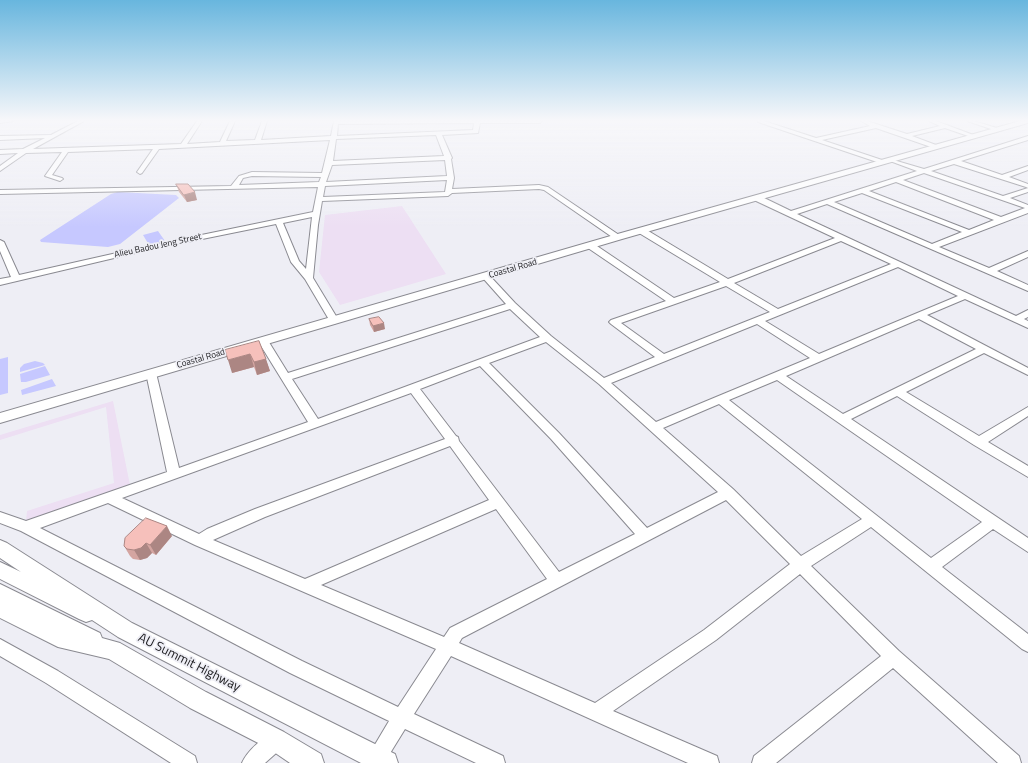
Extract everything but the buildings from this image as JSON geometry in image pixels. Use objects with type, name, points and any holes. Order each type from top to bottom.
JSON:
[{"type":"main road","name":"Coastal Road","points":[[0,418],[486,277],[618,237],[901,157]]},
{"type":"main road","name":"AU Summit Highway","points":[[0,548],[125,630],[381,760]]},
{"type":"main road","points":[[0,570],[44,593],[125,630]]},
{"type":"main road","points":[[0,593],[113,650]]},
{"type":"main road","name":"AU Summit Highway","points":[[0,608],[58,637],[113,650],[198,700],[276,740],[312,763]]},
{"type":"street","points":[[1,168],[17,157]]},
{"type":"street","points":[[60,179],[48,176],[62,157]]},
{"type":"street","points":[[140,172],[150,157]]},
{"type":"street","points":[[309,278],[316,214],[322,184],[326,175],[330,157]]},
{"type":"street","points":[[873,157],[926,171],[1028,208]]},
{"type":"street","points":[[789,214],[972,157]]},
{"type":"street","points":[[329,163],[448,158],[451,178],[449,191]]},
{"type":"street","points":[[956,162],[1028,186]]},
{"type":"street","points":[[1002,177],[1028,168]]},
{"type":"street","points":[[234,187],[242,177],[252,174],[326,175]]},
{"type":"street","points":[[0,200],[4,192],[234,187],[451,178]]},
{"type":"street","points":[[896,180],[1001,220]]},
{"type":"street","points":[[319,199],[448,194],[449,191],[539,187],[546,188],[618,237]]},
{"type":"street","points":[[1003,198],[1028,190]]},
{"type":"street","points":[[863,191],[968,232]]},
{"type":"street","points":[[756,198],[1028,326]]},
{"type":"street","points":[[828,202],[1028,288]]},
{"type":"street","points":[[933,246],[1028,208]]},
{"type":"street","name":"Alieu Badou Jeng Street","points":[[0,282],[80,261],[316,214]]},
{"type":"street","points":[[279,222],[295,262],[309,278],[334,321]]},
{"type":"street","points":[[642,231],[778,313]]},
{"type":"street","points":[[663,358],[614,322],[674,302],[841,238]]},
{"type":"street","points":[[0,242],[16,278]]},
{"type":"street","points":[[591,246],[674,302]]},
{"type":"street","points":[[990,271],[1028,254]]},
{"type":"street","points":[[603,382],[897,265]]},
{"type":"street","points":[[486,277],[512,306],[547,338],[603,382],[728,493],[893,657],[1012,763]]},
{"type":"street","points":[[655,427],[965,296]]},
{"type":"street","points":[[286,377],[512,306]]},
{"type":"street","points":[[1016,320],[1028,313]]},
{"type":"street","points":[[919,315],[1028,372]]},
{"type":"street","points":[[758,320],[818,358]]},
{"type":"street","points":[[26,527],[316,424],[547,338]]},
{"type":"street","points":[[263,341],[316,424]]},
{"type":"street","points":[[842,419],[984,349]]},
{"type":"street","points":[[483,363],[555,436],[645,536]]},
{"type":"street","points":[[151,373],[174,474]]},
{"type":"street","points":[[778,375],[1028,546]]},
{"type":"street","points":[[414,388],[557,581]]},
{"type":"street","points":[[898,392],[1028,472]]},
{"type":"street","points":[[720,399],[1028,644]]},
{"type":"street","points":[[978,442],[1028,411]]},
{"type":"street","points":[[200,540],[212,533],[260,513],[454,440]]},
{"type":"street","points":[[381,760],[402,716],[456,633],[728,493]]},
{"type":"street","points":[[109,498],[200,540],[447,646],[710,763]]},
{"type":"street","points":[[306,585],[498,502]]},
{"type":"street","points":[[0,517],[26,527],[296,667],[402,716],[496,763]]},
{"type":"street","points":[[595,713],[710,636],[800,565],[872,520]]},
{"type":"street","points":[[931,567],[993,522]]},
{"type":"street","points":[[0,647],[52,677],[188,763]]},
{"type":"street","points":[[761,763],[893,657]]},
{"type":"street","points":[[251,763],[276,740]]},
{"type":"shaded area","points":[[118,192],[176,195],[179,198],[120,244],[108,247],[41,242],[40,240],[111,194]]},
{"type":"shaded area","points":[[402,206],[446,274],[340,305],[319,272],[325,215]]},
{"type":"shaded area","points":[[158,231],[165,241],[149,245],[143,235]]},
{"type":"shaded area","points":[[8,357],[8,393],[0,395],[0,359]]},
{"type":"shaded area","points":[[35,361],[45,365],[20,372],[20,368],[24,364]]},
{"type":"shaded area","points":[[45,366],[50,375],[21,382],[20,374]]},
{"type":"shaded area","points":[[52,379],[56,386],[22,395],[21,390]]},
{"type":"shaded area","points":[[113,401],[130,485],[26,521],[27,511],[114,483],[106,407],[0,440],[0,435]]}]
